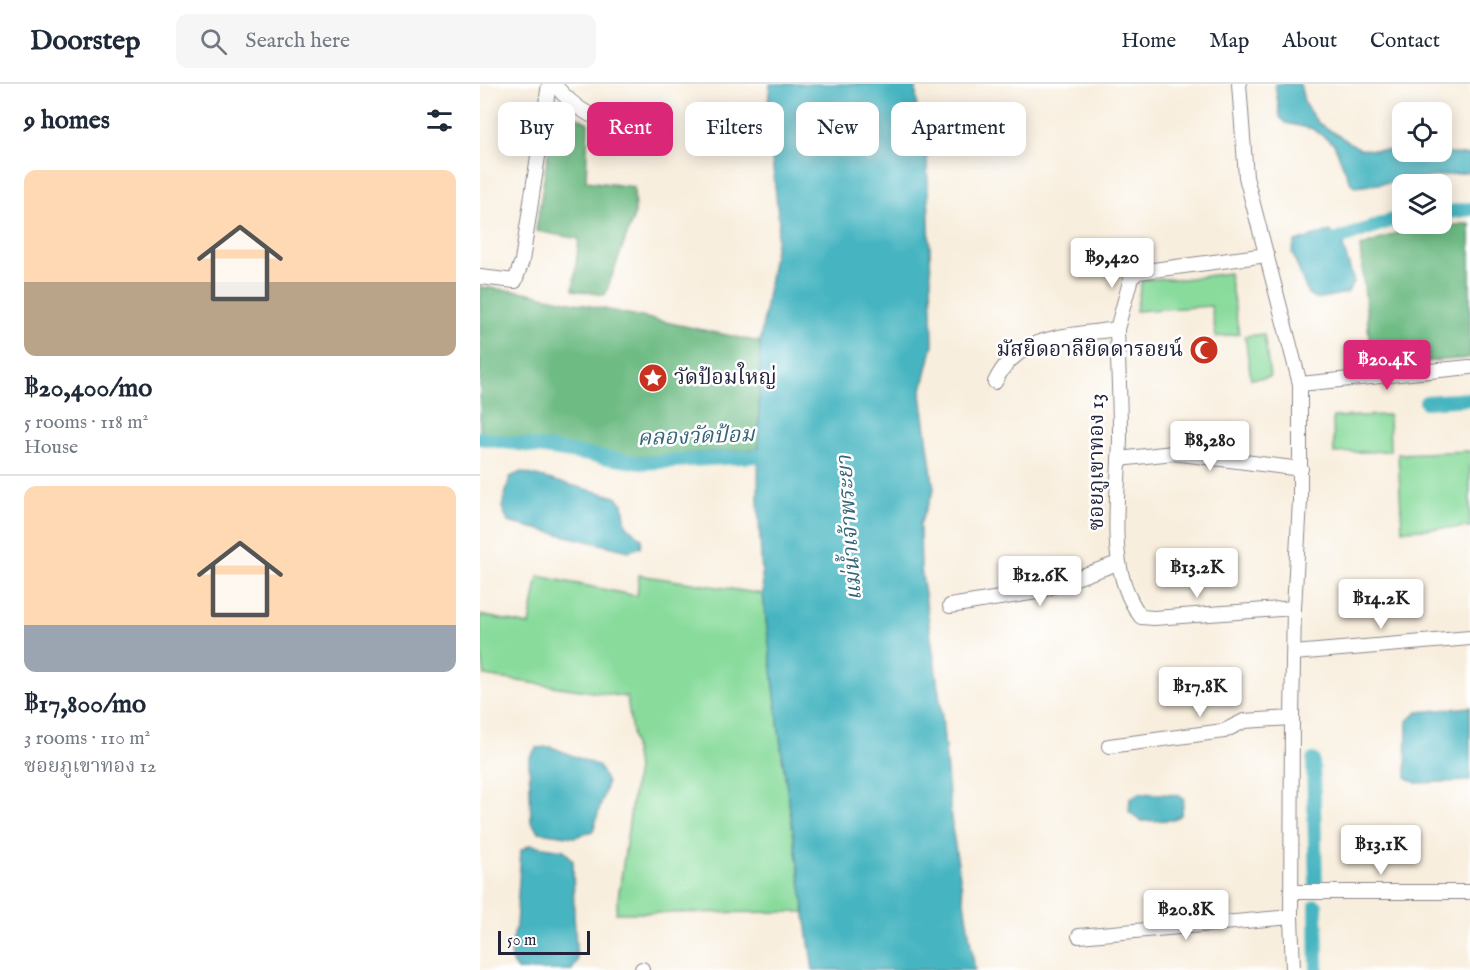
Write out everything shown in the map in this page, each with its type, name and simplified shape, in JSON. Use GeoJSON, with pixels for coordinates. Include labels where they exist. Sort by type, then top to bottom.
{"type":"FeatureCollection","features":[{"type":"Feature","properties":{"kind":"street"},"geometry":{"type":"LineString","coordinates":[[480,277],[515,280],[522,261],[549,84]]}},
{"type":"Feature","properties":{"kind":"street"},"geometry":{"type":"LineString","coordinates":[[554,84],[566,99],[587,114]]}},
{"type":"Feature","properties":{"kind":"street"},"geometry":{"type":"LineString","coordinates":[[1239,84],[1246,177],[1300,384],[1301,469],[1294,608],[1292,718],[1293,970]]}},
{"type":"Feature","properties":{"kind":"street","name":"ซอยภูเขาทอง 13"},"geometry":{"type":"LineString","coordinates":[[1267,255],[1138,272],[1131,278],[1117,329],[1118,563],[1133,608],[1141,617],[1294,608]]}},
{"type":"Feature","properties":{"kind":"street"},"geometry":{"type":"LineString","coordinates":[[995,382],[1002,367],[1028,346],[1042,340],[1117,329]]}},
{"type":"Feature","properties":{"kind":"street"},"geometry":{"type":"LineString","coordinates":[[1300,384],[1470,367]]}},
{"type":"Feature","properties":{"kind":"street"},"geometry":{"type":"LineString","coordinates":[[1119,459],[1173,453],[1301,469]]}},
{"type":"Feature","properties":{"kind":"street"},"geometry":{"type":"LineString","coordinates":[[950,606],[1037,592],[1118,563]]}},
{"type":"Feature","properties":{"kind":"street"},"geometry":{"type":"LineString","coordinates":[[1294,653],[1470,638]]}},
{"type":"Feature","properties":{"kind":"street"},"geometry":{"type":"LineString","coordinates":[[1109,746],[1224,730],[1244,721],[1292,718]]}},
{"type":"Feature","properties":{"kind":"street"},"geometry":{"type":"LineString","coordinates":[[1292,892],[1470,892]]}},
{"type":"Feature","properties":{"kind":"street"},"geometry":{"type":"LineString","coordinates":[[1079,936],[1291,917]]}},
{"type":"Feature","properties":{"kind":"green space"},"geometry":{"type":"Polygon","coordinates":[[[575,116],[587,122],[586,181],[634,187],[635,213],[605,295],[573,290],[579,239],[536,231],[548,156],[575,156],[575,116]]]}},
{"type":"Feature","properties":{"kind":"green space"},"geometry":{"type":"Polygon","coordinates":[[[1470,223],[1470,358],[1372,366],[1360,247],[1394,234],[1452,234],[1452,225],[1470,223]]]}},
{"type":"Feature","properties":{"kind":"green space"},"geometry":{"type":"Polygon","coordinates":[[[1229,273],[1239,334],[1216,337],[1211,306],[1136,311],[1142,279],[1183,279],[1229,273]]]}},
{"type":"Feature","properties":{"kind":"green space"},"geometry":{"type":"Polygon","coordinates":[[[480,287],[524,292],[760,342],[759,449],[642,457],[480,433],[480,287]]]}},
{"type":"Feature","properties":{"kind":"green space"},"geometry":{"type":"Polygon","coordinates":[[[1264,334],[1270,377],[1251,379],[1245,336],[1264,334]]]}},
{"type":"Feature","properties":{"kind":"green space"},"geometry":{"type":"Polygon","coordinates":[[[1389,415],[1390,451],[1334,453],[1333,417],[1389,415]]]}},
{"type":"Feature","properties":{"kind":"green space"},"geometry":{"type":"Polygon","coordinates":[[[1470,451],[1470,527],[1402,530],[1398,454],[1470,451]]]}},
{"type":"Feature","properties":{"kind":"green space"},"geometry":{"type":"Polygon","coordinates":[[[639,575],[763,594],[782,755],[805,912],[616,913],[637,768],[627,697],[485,676],[480,649],[480,615],[529,625],[538,576],[637,596],[639,575]]]}},
{"type":"Feature","properties":{"kind":"water","name":"แม่น้ำเจ้าพระยา"},"geometry":{"type":"Polygon","coordinates":[[[770,84],[916,84],[916,102],[891,102],[891,156],[927,156],[933,344],[921,394],[934,490],[920,524],[921,568],[941,707],[952,827],[975,970],[813,970],[782,755],[763,594],[758,500],[760,342],[779,223],[772,156],[784,156],[784,102],[768,102],[770,84]]]}},
{"type":"Feature","properties":{"kind":"water"},"geometry":{"type":"Polygon","coordinates":[[[1275,84],[1300,84],[1305,105],[1318,123],[1360,149],[1392,151],[1392,162],[1452,162],[1452,154],[1470,155],[1470,172],[1452,174],[1392,174],[1392,182],[1355,187],[1350,182],[1334,144],[1313,129],[1286,123],[1280,117],[1275,84]]]}},
{"type":"Feature","properties":{"kind":"water"},"geometry":{"type":"Polygon","coordinates":[[[1330,231],[1342,243],[1354,282],[1347,293],[1316,299],[1308,294],[1292,252],[1295,242],[1330,231]]]}},
{"type":"Feature","properties":{"kind":"water"},"geometry":{"type":"Polygon","coordinates":[[[521,472],[616,497],[623,504],[626,525],[642,539],[641,547],[629,551],[508,522],[502,507],[510,477],[521,472]]]}},
{"type":"Feature","properties":{"kind":"water"},"geometry":{"type":"Polygon","coordinates":[[[1470,707],[1470,781],[1416,783],[1406,777],[1407,721],[1418,712],[1470,707]]]}},
{"type":"Feature","properties":{"kind":"water"},"geometry":{"type":"Polygon","coordinates":[[[551,747],[599,766],[607,783],[593,831],[575,837],[539,832],[531,822],[529,759],[536,748],[551,747]]]}},
{"type":"Feature","properties":{"kind":"water"},"geometry":{"type":"Polygon","coordinates":[[[1140,793],[1179,795],[1184,800],[1181,815],[1173,820],[1142,821],[1129,812],[1130,798],[1140,793]]]}},
{"type":"Feature","properties":{"kind":"water"},"geometry":{"type":"Polygon","coordinates":[[[530,845],[564,850],[573,861],[577,961],[572,970],[517,970],[512,963],[511,948],[516,926],[521,850],[530,845]]]}},
{"type":"Feature","properties":{"kind":"waterway"},"geometry":{"type":"LineString","coordinates":[[1452,212],[1470,209]]}},
{"type":"Feature","properties":{"kind":"waterway"},"geometry":{"type":"LineString","coordinates":[[1323,245],[1392,221]]}},
{"type":"Feature","properties":{"kind":"waterway"},"geometry":{"type":"LineString","coordinates":[[1426,402],[1470,399]]}},
{"type":"Feature","properties":{"kind":"waterway","name":"คลองวัดป้อม"},"geometry":{"type":"LineString","coordinates":[[480,438],[641,463],[776,455]]}},
{"type":"Feature","properties":{"kind":"waterway"},"geometry":{"type":"LineString","coordinates":[[1313,760],[1316,889]]}},
{"type":"Feature","properties":{"kind":"waterway"},"geometry":{"type":"LineString","coordinates":[[1316,906],[1317,970]]}},
{"type":"Feature","properties":{"kind":"place","name":"มัสยิดอาลียิดดารอยน์"},"geometry":{"type":"Point","coordinates":[1204,350]}},
{"type":"Feature","properties":{"kind":"place","name":"วัดป้อมใหญ่"},"geometry":{"type":"Point","coordinates":[653,378]}}]}
